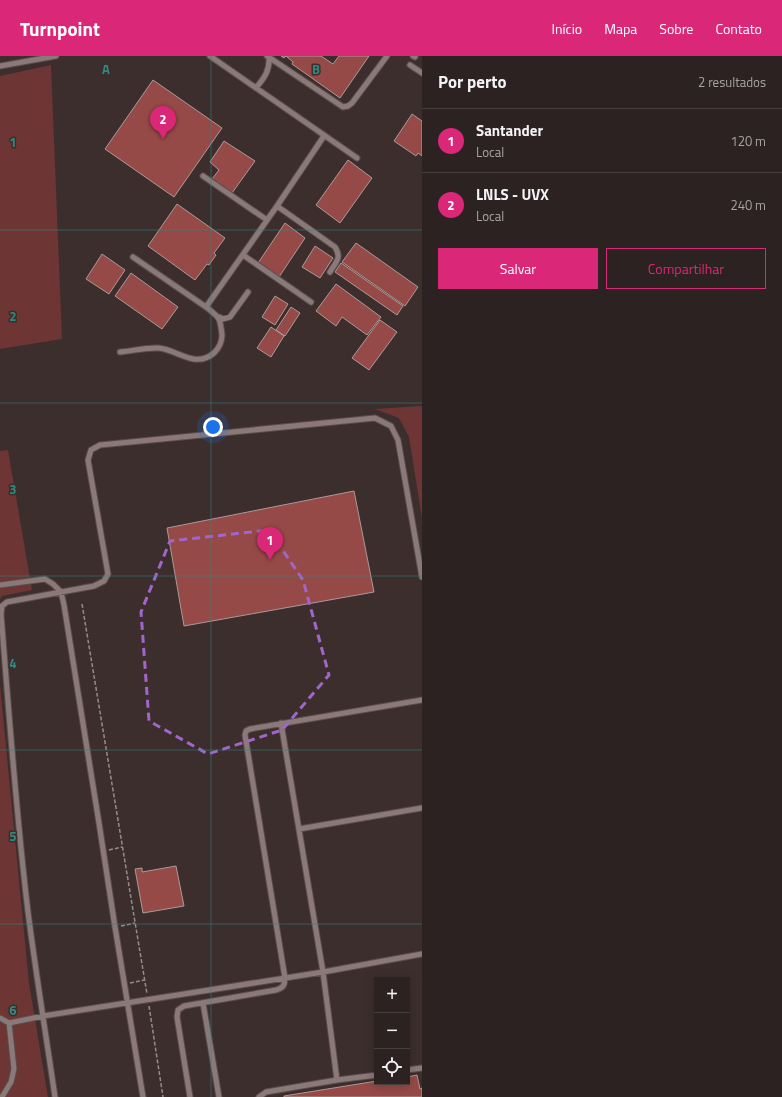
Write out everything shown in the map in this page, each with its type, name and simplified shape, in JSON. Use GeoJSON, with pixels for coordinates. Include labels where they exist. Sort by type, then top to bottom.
{"type":"FeatureCollection","features":[{"type":"Feature","properties":{"kind":"lane"},"geometry":{"type":"LineString","coordinates":[[0,66],[56,56]]}},
{"type":"Feature","properties":{"kind":"lane"},"geometry":{"type":"LineString","coordinates":[[210,56],[357,158]]}},
{"type":"Feature","properties":{"kind":"lane"},"geometry":{"type":"LineString","coordinates":[[268,57],[343,107],[352,103],[387,56]]}},
{"type":"Feature","properties":{"kind":"lane"},"geometry":{"type":"LineString","coordinates":[[256,88],[270,66],[268,57]]}},
{"type":"Feature","properties":{"kind":"lane"},"geometry":{"type":"LineString","coordinates":[[410,65],[422,73]]}},
{"type":"Feature","properties":{"kind":"lane"},"geometry":{"type":"LineString","coordinates":[[206,307],[324,136]]}},
{"type":"Feature","properties":{"kind":"lane"},"geometry":{"type":"LineString","coordinates":[[204,176],[267,220]]}},
{"type":"Feature","properties":{"kind":"lane"},"geometry":{"type":"LineString","coordinates":[[277,206],[335,247],[339,258],[330,272]]}},
{"type":"Feature","properties":{"kind":"lane"},"geometry":{"type":"LineString","coordinates":[[243,254],[312,302]]}},
{"type":"Feature","properties":{"kind":"lane"},"geometry":{"type":"LineString","coordinates":[[133,257],[223,319],[230,317],[248,292]]}},
{"type":"Feature","properties":{"kind":"lane"},"geometry":{"type":"LineString","coordinates":[[120,352],[164,348],[185,357],[198,360],[210,356],[218,349],[222,339],[219,317]]}},
{"type":"Feature","properties":{"kind":"lane"},"geometry":{"type":"LineString","coordinates":[[55,1097],[28,912],[1,614],[2,606],[7,602],[94,586],[104,581],[108,574],[88,460],[91,450],[100,445],[375,418],[391,426],[398,440],[422,576]]}},
{"type":"Feature","properties":{"kind":"lane"},"geometry":{"type":"LineString","coordinates":[[0,585],[45,579],[61,592],[143,1097]]}},
{"type":"Feature","properties":{"kind":"lane"},"geometry":{"type":"LineString","coordinates":[[190,1097],[177,1017],[178,1010],[184,1006],[276,990],[282,988],[285,984],[245,735],[246,731],[281,723],[422,700]]}},
{"type":"Feature","properties":{"kind":"lane"},"geometry":{"type":"LineString","coordinates":[[281,723],[323,972],[337,1080]]}},
{"type":"Feature","properties":{"kind":"lane"},"geometry":{"type":"LineString","coordinates":[[299,829],[422,808]]}},
{"type":"Feature","properties":{"kind":"lane"},"geometry":{"type":"LineString","coordinates":[[0,1018],[9,1023],[42,1016],[323,972],[422,954]]}},
{"type":"Feature","properties":{"kind":"lane"},"geometry":{"type":"LineString","coordinates":[[203,1003],[219,1097]]}},
{"type":"Feature","properties":{"kind":"lane"},"geometry":{"type":"LineString","coordinates":[[2,1097],[11,1082],[14,1069],[9,1023]]}},
{"type":"Feature","properties":{"kind":"lane"},"geometry":{"type":"LineString","coordinates":[[410,1070],[422,1068]]}},
{"type":"Feature","properties":{"kind":"lane"},"geometry":{"type":"LineString","coordinates":[[259,1097],[266,1092],[374,1075]]}},
{"type":"Feature","properties":{"kind":"path"},"geometry":{"type":"LineString","coordinates":[[82,604],[163,1097]]}},
{"type":"Feature","properties":{"kind":"path"},"geometry":{"type":"LineString","coordinates":[[104,851],[122,847]]}},
{"type":"Feature","properties":{"kind":"path"},"geometry":{"type":"LineString","coordinates":[[115,927],[135,923]]}},
{"type":"Feature","properties":{"kind":"path"},"geometry":{"type":"LineString","coordinates":[[124,984],[144,980]]}},
{"type":"Feature","properties":{"kind":"highlighted area"},"geometry":{"type":"Polygon","coordinates":[[[269,530],[303,580],[329,675],[282,730],[208,754],[149,721],[141,612],[170,541],[269,530]]]}},
{"type":"Feature","properties":{"kind":"shaded area"},"geometry":{"type":"Polygon","coordinates":[[[51,65],[62,339],[0,349],[0,76],[51,65]]]}},
{"type":"Feature","properties":{"kind":"shaded area"},"geometry":{"type":"Polygon","coordinates":[[[422,406],[422,518],[409,437],[399,418],[375,409],[422,406]]]}},
{"type":"Feature","properties":{"kind":"shaded area"},"geometry":{"type":"Polygon","coordinates":[[[8,450],[32,590],[2,596],[0,599],[0,451],[8,450]]]}},
{"type":"Feature","properties":{"kind":"shaded area"},"geometry":{"type":"Polygon","coordinates":[[[0,685],[29,983],[48,1097],[0,1097],[0,685]]]}},
{"type":"Feature","properties":{"kind":"building"},"geometry":{"type":"Polygon","coordinates":[[[286,56],[321,56],[333,64],[339,56],[369,56],[340,98],[292,64],[293,62],[286,56]]]}},
{"type":"Feature","properties":{"kind":"building"},"geometry":{"type":"Polygon","coordinates":[[[153,80],[222,128],[174,197],[105,149],[153,80]]]}},
{"type":"Feature","properties":{"kind":"building"},"geometry":{"type":"Polygon","coordinates":[[[412,114],[422,121],[422,156],[418,153],[416,156],[394,141],[412,114]]]}},
{"type":"Feature","properties":{"kind":"building"},"geometry":{"type":"Polygon","coordinates":[[[224,141],[255,161],[232,193],[212,179],[219,170],[210,162],[224,141]]]}},
{"type":"Feature","properties":{"kind":"building"},"geometry":{"type":"Polygon","coordinates":[[[348,160],[372,178],[340,223],[316,205],[348,160]]]}},
{"type":"Feature","properties":{"kind":"building"},"geometry":{"type":"Polygon","coordinates":[[[177,204],[225,238],[214,253],[216,255],[209,265],[207,264],[195,280],[148,246],[177,204]]]}},
{"type":"Feature","properties":{"kind":"building"},"geometry":{"type":"Polygon","coordinates":[[[285,223],[305,238],[279,277],[258,263],[285,223]]]}},
{"type":"Feature","properties":{"kind":"building"},"geometry":{"type":"Polygon","coordinates":[[[356,243],[418,287],[405,306],[342,262],[356,243]]]}},
{"type":"Feature","properties":{"kind":"building"},"geometry":{"type":"Polygon","coordinates":[[[315,246],[333,258],[320,278],[302,267],[315,246]]]}},
{"type":"Feature","properties":{"kind":"building"},"geometry":{"type":"Polygon","coordinates":[[[102,254],[125,270],[109,294],[86,279],[102,254]]]}},
{"type":"Feature","properties":{"kind":"building"},"geometry":{"type":"Polygon","coordinates":[[[341,263],[403,306],[397,315],[335,272],[341,263]]]}},
{"type":"Feature","properties":{"kind":"building"},"geometry":{"type":"Polygon","coordinates":[[[131,273],[178,307],[162,329],[115,296],[131,273]]]}},
{"type":"Feature","properties":{"kind":"building"},"geometry":{"type":"Polygon","coordinates":[[[336,284],[381,317],[367,335],[342,317],[336,326],[316,311],[336,284]]]}},
{"type":"Feature","properties":{"kind":"building"},"geometry":{"type":"Polygon","coordinates":[[[275,296],[288,304],[275,325],[262,317],[275,296]]]}},
{"type":"Feature","properties":{"kind":"building"},"geometry":{"type":"Polygon","coordinates":[[[291,307],[300,313],[285,336],[276,330],[291,307]]]}},
{"type":"Feature","properties":{"kind":"building"},"geometry":{"type":"Polygon","coordinates":[[[380,320],[397,332],[369,370],[352,358],[380,320]]]}},
{"type":"Feature","properties":{"kind":"building"},"geometry":{"type":"Polygon","coordinates":[[[271,327],[284,336],[271,357],[257,348],[271,327]]]}},
{"type":"Feature","properties":{"kind":"building"},"geometry":{"type":"Polygon","coordinates":[[[354,491],[374,592],[184,626],[167,528],[354,491]]]}},
{"type":"Feature","properties":{"kind":"building"},"geometry":{"type":"Polygon","coordinates":[[[176,866],[184,906],[143,913],[135,869],[142,868],[142,872],[176,866]]]}},
{"type":"Feature","properties":{"kind":"building"},"geometry":{"type":"Polygon","coordinates":[[[417,1075],[420,1089],[422,1088],[422,1097],[284,1097],[374,1081],[374,1085],[410,1085],[410,1076],[417,1075]]]}},
{"type":"Feature","properties":{"kind":"place","name":"LNLS - UVX"},"geometry":{"type":"Point","coordinates":[163,139]}},
{"type":"Feature","properties":{"kind":"place","name":"Santander"},"geometry":{"type":"Point","coordinates":[270,560]}}]}
